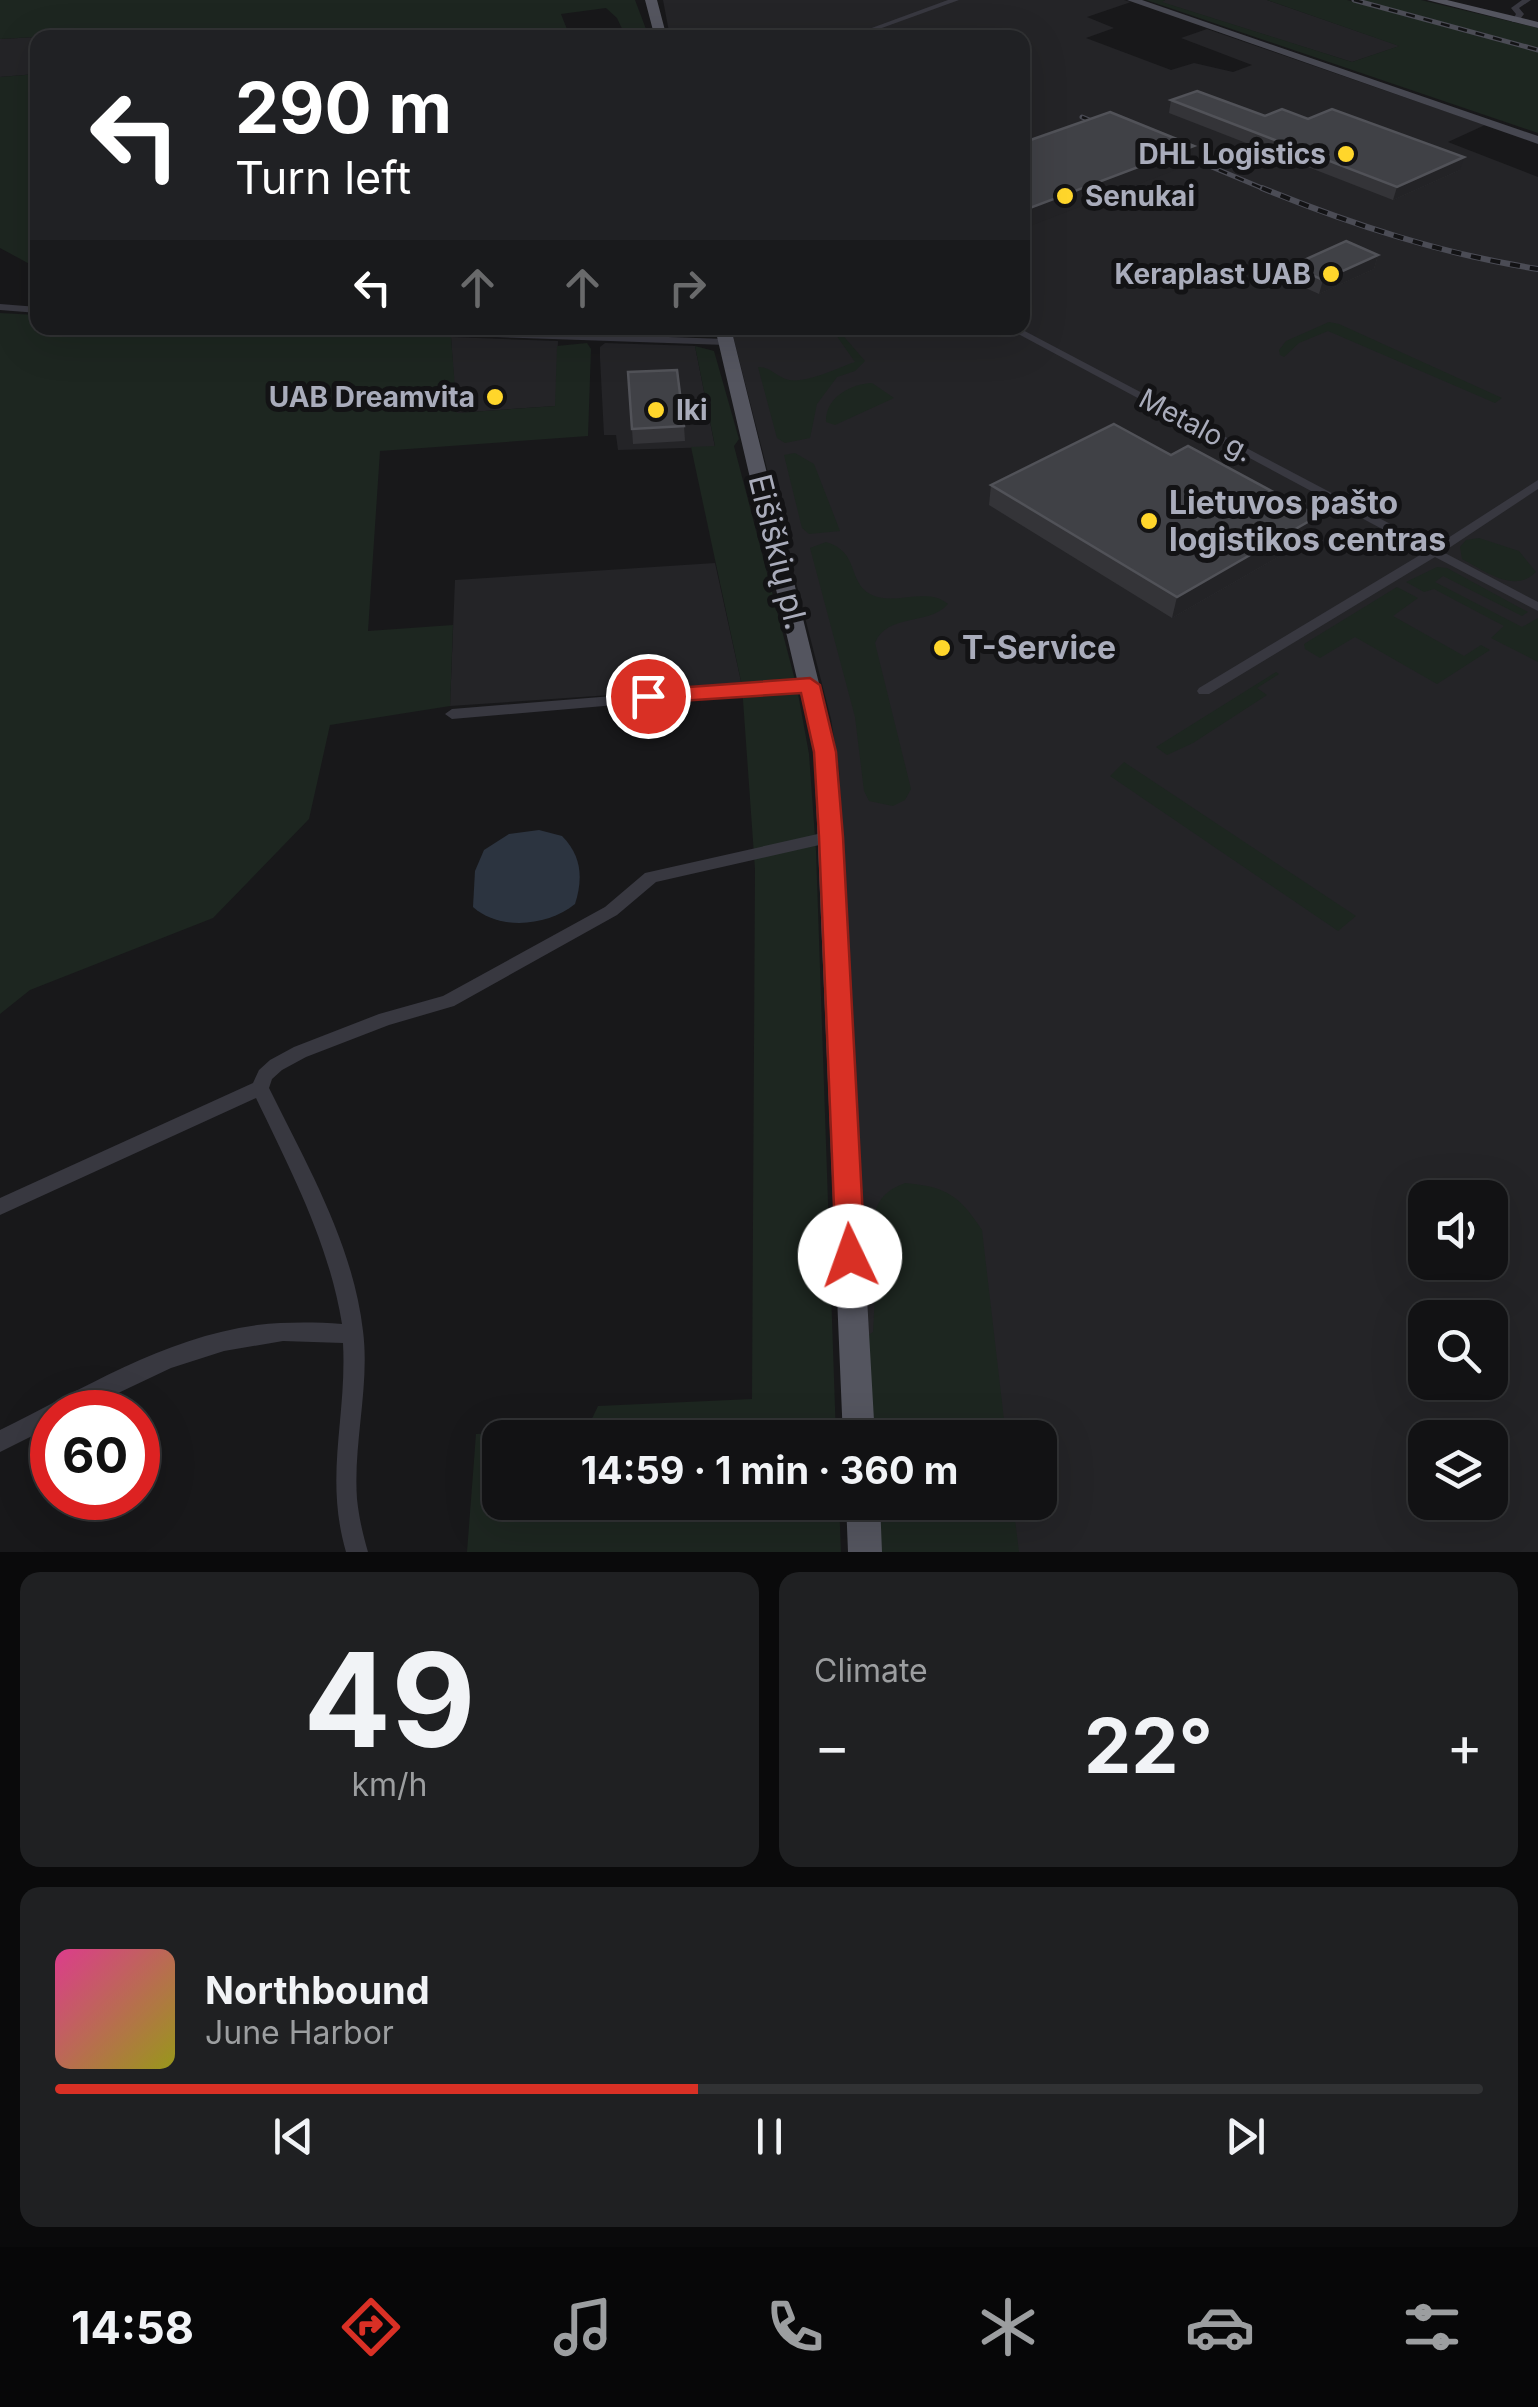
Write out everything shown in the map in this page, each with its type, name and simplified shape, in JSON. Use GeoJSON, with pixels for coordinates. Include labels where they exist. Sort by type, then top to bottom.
{"type":"FeatureCollection","features":[{"type":"Feature","properties":{"kind":"main road"},"geometry":{"type":"LineString","coordinates":[[651,0],[658,30]]}},
{"type":"Feature","properties":{"kind":"main road"},"geometry":{"type":"LineString","coordinates":[[1132,0],[1538,140]]}},
{"type":"Feature","properties":{"kind":"main road"},"geometry":{"type":"LineString","coordinates":[[1433,0],[1538,25]]}},
{"type":"Feature","properties":{"kind":"main road","name":"Eišiškių pl."},"geometry":{"type":"LineString","coordinates":[[724,335],[825,752],[859,1420]]}},
{"type":"Feature","properties":{"kind":"main road"},"geometry":{"type":"LineString","coordinates":[[864,1520],[865,1552]]}},
{"type":"Feature","properties":{"kind":"street"},"geometry":{"type":"LineString","coordinates":[[871,30],[956,0]]}},
{"type":"Feature","properties":{"kind":"street"},"geometry":{"type":"LineString","coordinates":[[1515,20],[1520,14],[1515,8],[1527,0]]}},
{"type":"Feature","properties":{"kind":"street"},"geometry":{"type":"LineString","coordinates":[[0,307],[30,309]]}},
{"type":"Feature","properties":{"kind":"street","name":"Metalo g."},"geometry":{"type":"LineString","coordinates":[[1025,335],[1538,607]]}},
{"type":"Feature","properties":{"kind":"street"},"geometry":{"type":"LineString","coordinates":[[1204,691],[1538,484]]}},
{"type":"Feature","properties":{"kind":"street"},"geometry":{"type":"LineString","coordinates":[[452,714],[810,685]]}},
{"type":"Feature","properties":{"kind":"street"},"geometry":{"type":"LineString","coordinates":[[0,1207],[260,1088],[265,1075],[300,1052],[385,1018],[448,1001],[612,910],[651,876],[831,837]]}},
{"type":"Feature","properties":{"kind":"street"},"geometry":{"type":"LineString","coordinates":[[260,1088],[334,1249],[354,1334],[347,1505],[357,1552]]}},
{"type":"Feature","properties":{"kind":"street"},"geometry":{"type":"LineString","coordinates":[[101,1390],[140,1370],[218,1344],[282,1332],[354,1334]]}},
{"type":"Feature","properties":{"kind":"street"},"geometry":{"type":"LineString","coordinates":[[0,1441],[30,1426]]}},
{"type":"Feature","properties":{"kind":"shaded area"},"geometry":{"type":"Polygon","coordinates":[[[0,0],[635,0],[646,30],[623,30],[606,8],[561,14],[567,30],[30,30],[30,37],[0,39],[0,0]]]}},
{"type":"Feature","properties":{"kind":"shaded area"},"geometry":{"type":"Polygon","coordinates":[[[663,0],[1124,0],[1131,2],[1087,17],[1114,28],[1086,38],[1171,70],[1194,63],[1233,72],[1252,65],[1181,38],[1207,29],[1485,125],[1448,142],[1538,177],[1538,1552],[881,1552],[879,1520],[1057,1520],[1057,1420],[873,1420],[839,770],[831,719],[733,335],[1030,335],[1030,30],[669,30],[663,0]]]}},
{"type":"Feature","properties":{"kind":"shaded area"},"geometry":{"type":"Polygon","coordinates":[[[1146,0],[1165,0],[1162,2],[1352,62],[1399,46],[1267,0],[1347,0],[1538,52],[1538,133],[1146,0]]]}},
{"type":"Feature","properties":{"kind":"shaded area"},"geometry":{"type":"Polygon","coordinates":[[[1267,0],[1400,46],[1352,62],[1160,2],[1267,0]]]}},
{"type":"Feature","properties":{"kind":"shaded area"},"geometry":{"type":"Polygon","coordinates":[[[1361,0],[1421,0],[1538,28],[1538,48],[1361,0]]]}},
{"type":"Feature","properties":{"kind":"shaded area"},"geometry":{"type":"Polygon","coordinates":[[[30,37],[30,75],[0,77],[0,39],[30,37]]]}},
{"type":"Feature","properties":{"kind":"shaded area"},"geometry":{"type":"Polygon","coordinates":[[[30,75],[30,264],[0,248],[0,77],[30,75]]]}},
{"type":"Feature","properties":{"kind":"shaded area"},"geometry":{"type":"Polygon","coordinates":[[[0,313],[30,315],[30,335],[451,337],[457,413],[555,406],[557,346],[587,343],[591,349],[588,436],[380,451],[368,631],[453,625],[450,706],[330,725],[309,819],[213,918],[30,990],[0,1014],[0,313]]]}},
{"type":"Feature","properties":{"kind":"shaded area"},"geometry":{"type":"Polygon","coordinates":[[[1329,322],[1502,398],[1495,403],[1328,331],[1299,343],[1284,357],[1280,355],[1286,341],[1329,322]]]}},
{"type":"Feature","properties":{"kind":"shaded area"},"geometry":{"type":"Polygon","coordinates":[[[836,335],[843,335],[865,361],[855,371],[837,377],[817,404],[810,438],[785,443],[777,438],[758,367],[784,379],[797,380],[855,362],[836,335]]]}},
{"type":"Feature","properties":{"kind":"shaded area"},"geometry":{"type":"Polygon","coordinates":[[[451,337],[558,341],[556,406],[456,413],[451,337]]]}},
{"type":"Feature","properties":{"kind":"shaded area"},"geometry":{"type":"Polygon","coordinates":[[[605,343],[695,346],[715,447],[618,450],[616,435],[604,435],[600,347],[605,343]]]}},
{"type":"Feature","properties":{"kind":"shaded area"},"geometry":{"type":"Polygon","coordinates":[[[695,346],[714,351],[739,439],[734,446],[797,688],[809,754],[816,851],[835,1420],[591,1420],[598,1406],[752,1399],[755,869],[742,686],[691,447],[715,446],[695,346]]]}},
{"type":"Feature","properties":{"kind":"shaded area"},"geometry":{"type":"Polygon","coordinates":[[[872,383],[894,398],[835,425],[826,422],[834,399],[855,386],[872,383]]]}},
{"type":"Feature","properties":{"kind":"shaded area"},"geometry":{"type":"Polygon","coordinates":[[[795,453],[814,464],[840,531],[809,534],[802,528],[784,455],[795,453]]]}},
{"type":"Feature","properties":{"kind":"shaded area"},"geometry":{"type":"Polygon","coordinates":[[[1479,538],[1519,551],[1536,572],[1509,581],[1462,559],[1460,547],[1466,540],[1479,538]]]}},
{"type":"Feature","properties":{"kind":"shaded area"},"geometry":{"type":"Polygon","coordinates":[[[826,542],[844,553],[858,582],[870,594],[889,599],[930,597],[948,604],[930,615],[889,627],[875,643],[911,789],[905,800],[893,806],[869,801],[864,791],[855,717],[810,548],[826,542]]]}},
{"type":"Feature","properties":{"kind":"shaded area"},"geometry":{"type":"Polygon","coordinates":[[[715,563],[742,686],[450,706],[455,580],[715,563]]]}},
{"type":"Feature","properties":{"kind":"shaded area"},"geometry":{"type":"Polygon","coordinates":[[[1437,567],[1447,568],[1528,612],[1522,616],[1443,576],[1435,582],[1522,627],[1538,618],[1538,662],[1491,638],[1504,626],[1434,589],[1424,592],[1406,582],[1437,567]]]}},
{"type":"Feature","properties":{"kind":"shaded area"},"geometry":{"type":"Polygon","coordinates":[[[1397,587],[1418,598],[1393,616],[1464,656],[1481,645],[1490,650],[1437,684],[1355,637],[1320,658],[1305,649],[1304,644],[1397,587]]]}},
{"type":"Feature","properties":{"kind":"shaded area"},"geometry":{"type":"Polygon","coordinates":[[[1276,672],[1279,674],[1257,688],[1267,695],[1193,743],[1167,755],[1156,747],[1276,672]]]}},
{"type":"Feature","properties":{"kind":"shaded area"},"geometry":{"type":"Polygon","coordinates":[[[1124,762],[1356,916],[1338,931],[1110,776],[1124,762]]]}},
{"type":"Feature","properties":{"kind":"shaded area"},"geometry":{"type":"Polygon","coordinates":[[[905,1183],[942,1190],[966,1208],[982,1230],[1004,1420],[873,1420],[867,1336],[873,1332],[876,1276],[882,1276],[873,1227],[876,1208],[894,1188],[905,1183]]]}},
{"type":"Feature","properties":{"kind":"shaded area"},"geometry":{"type":"Polygon","coordinates":[[[476,1434],[482,1434],[482,1520],[840,1520],[841,1552],[467,1552],[476,1434]]]}},
{"type":"Feature","properties":{"kind":"shaded area"},"geometry":{"type":"Polygon","coordinates":[[[879,1520],[1015,1520],[1019,1552],[881,1552],[879,1520]]]}},
{"type":"Feature","properties":{"kind":"water"},"geometry":{"type":"Polygon","coordinates":[[[539,830],[562,836],[574,852],[580,877],[575,904],[551,917],[524,923],[497,920],[473,907],[475,871],[484,850],[509,834],[539,830]]]}},
{"type":"Feature","properties":{"kind":"building"},"geometry":{"type":"Polygon","coordinates":[[[1197,91],[1265,116],[1282,109],[1308,119],[1332,109],[1464,157],[1397,187],[1171,100],[1197,91]]]}},
{"type":"Feature","properties":{"kind":"building","name":"Senukai"},"geometry":{"type":"Polygon","coordinates":[[[1110,112],[1194,146],[1030,208],[1030,140],[1110,112]]]}},
{"type":"Feature","properties":{"kind":"building"},"geometry":{"type":"Polygon","coordinates":[[[1346,241],[1378,255],[1323,280],[1291,266],[1346,241]]]}},
{"type":"Feature","properties":{"kind":"building","name":"Iki"},"geometry":{"type":"Polygon","coordinates":[[[677,370],[684,426],[632,429],[628,372],[677,370]]]}},
{"type":"Feature","properties":{"kind":"building","name":"Lietuvos pašto logistikos centras"},"geometry":{"type":"Polygon","coordinates":[[[1114,424],[1171,455],[1188,446],[1318,516],[1177,597],[991,485],[1114,424]]]}},
{"type":"Feature","properties":{"kind":"railway"},"geometry":{"type":"LineString","coordinates":[[1354,0],[1538,50]]}},
{"type":"Feature","properties":{"kind":"railway"},"geometry":{"type":"LineString","coordinates":[[1082,117],[1116,131]]}},
{"type":"Feature","properties":{"kind":"railway"},"geometry":{"type":"LineString","coordinates":[[1169,149],[1269,191]]}},
{"type":"Feature","properties":{"kind":"railway"},"geometry":{"type":"LineString","coordinates":[[1262,188],[1398,237],[1538,269]]}},
{"type":"Feature","properties":{"kind":"place","name":"DHL Logistics"},"geometry":{"type":"Point","coordinates":[1346,154]}},
{"type":"Feature","properties":{"kind":"place","name":"Senukai"},"geometry":{"type":"Point","coordinates":[1065,196]}},
{"type":"Feature","properties":{"kind":"place","name":"Keraplast UAB"},"geometry":{"type":"Point","coordinates":[1331,274]}},
{"type":"Feature","properties":{"kind":"place","name":"UAB Dreamvita"},"geometry":{"type":"Point","coordinates":[495,397]}},
{"type":"Feature","properties":{"kind":"place","name":"Iki"},"geometry":{"type":"Point","coordinates":[656,410]}},
{"type":"Feature","properties":{"kind":"place","name":"Lietuvos pašto logistikos centras"},"geometry":{"type":"Point","coordinates":[1149,521]}},
{"type":"Feature","properties":{"kind":"place","name":"T-Service"},"geometry":{"type":"Point","coordinates":[942,648]}},
{"type":"Feature","properties":{"kind":"route"},"geometry":{"type":"LineString","coordinates":[[648,696],[810,685],[825,752],[831,837],[850,1256]]}}]}
